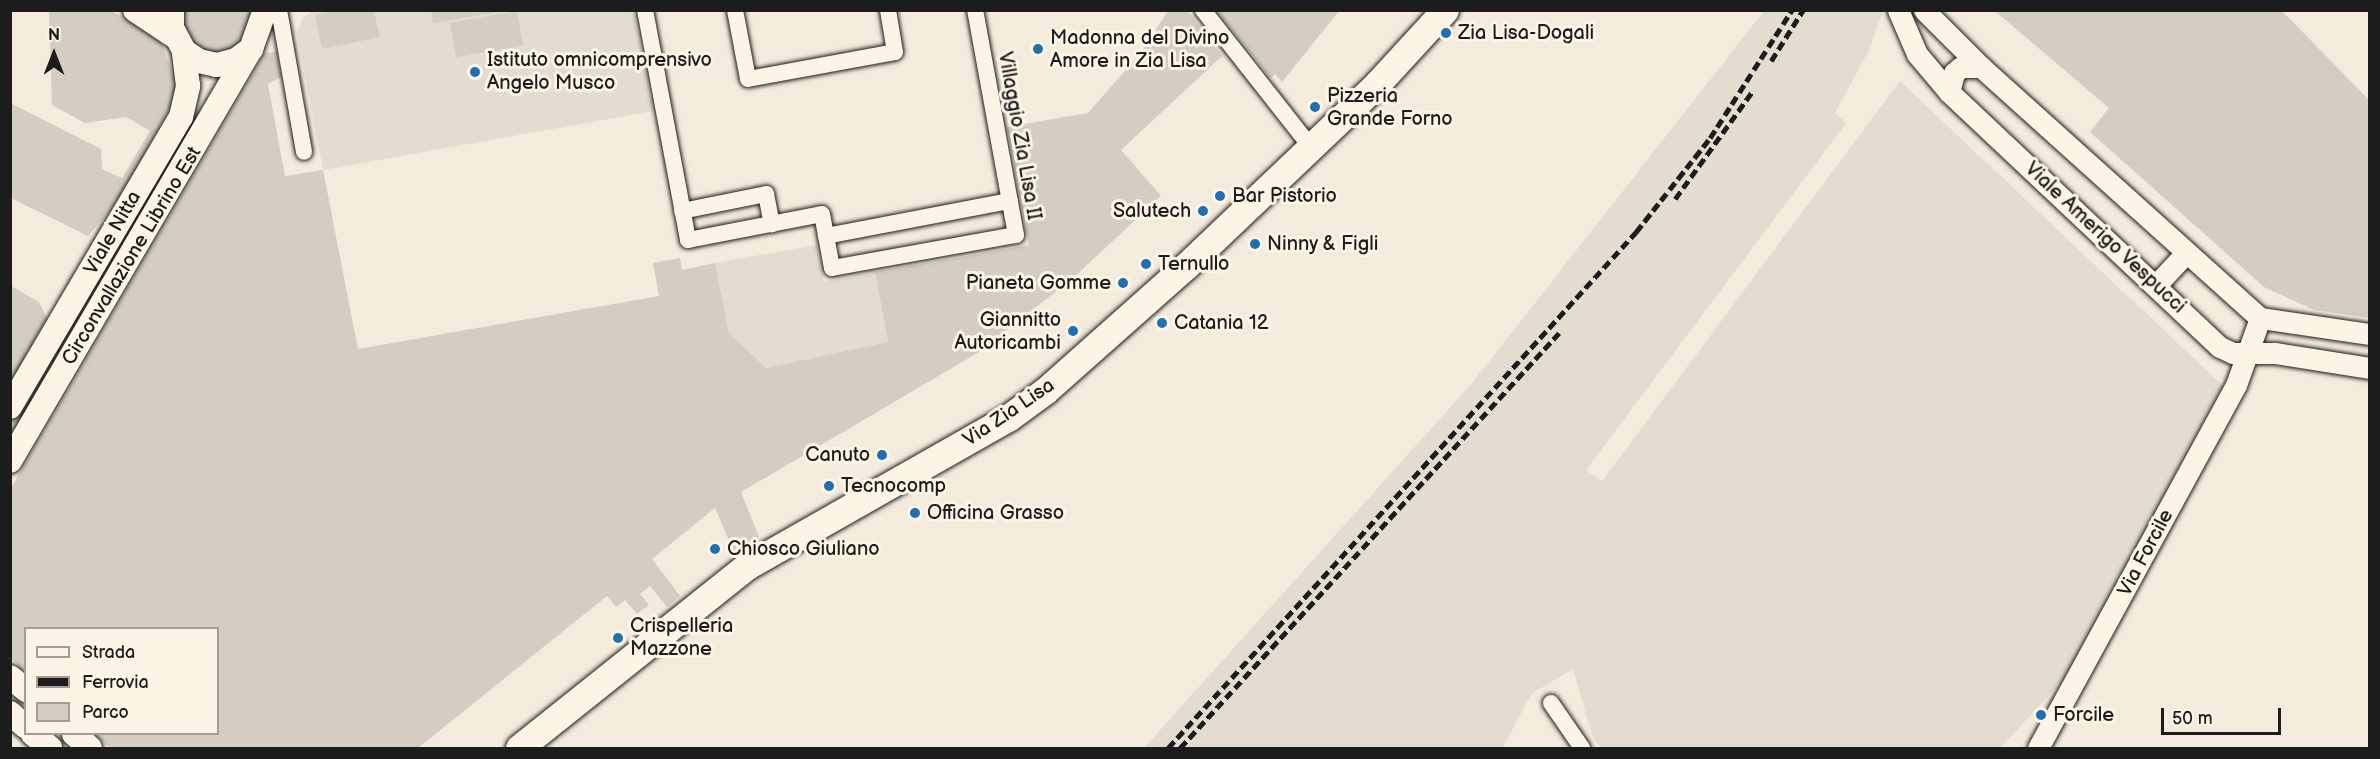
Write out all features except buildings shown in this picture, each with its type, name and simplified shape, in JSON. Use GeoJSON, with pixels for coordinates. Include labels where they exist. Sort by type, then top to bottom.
{"type":"FeatureCollection","features":[{"type":"Feature","properties":{"kind":"main road"},"geometry":{"type":"LineString","coordinates":[[135,10],[199,61],[218,65],[236,60],[262,24]]}},
{"type":"Feature","properties":{"kind":"main road","name":"Viale Nitta"},"geometry":{"type":"LineString","coordinates":[[10,407],[181,117],[188,86],[172,10]]}},
{"type":"Feature","properties":{"kind":"main road","name":"Via Zia Lisa"},"geometry":{"type":"LineString","coordinates":[[519,748],[747,566],[1008,418],[1045,391],[1186,266],[1311,147],[1445,10]]}},
{"type":"Feature","properties":{"kind":"main road","name":"Circonvallazione Librino Est"},"geometry":{"type":"LineString","coordinates":[[10,461],[262,24]]}},
{"type":"Feature","properties":{"kind":"main road"},"geometry":{"type":"LineString","coordinates":[[10,677],[24,688]]}},
{"type":"Feature","properties":{"kind":"main road"},"geometry":{"type":"LineString","coordinates":[[10,713],[24,725]]}},
{"type":"Feature","properties":{"kind":"main road"},"geometry":{"type":"LineString","coordinates":[[34,735],[50,748]]}},
{"type":"Feature","properties":{"kind":"main road"},"geometry":{"type":"LineString","coordinates":[[75,735],[90,748]]}},
{"type":"Feature","properties":{"kind":"street","name":"Villaggio Zia Lisa II"},"geometry":{"type":"LineString","coordinates":[[645,10],[688,240],[822,214],[832,268],[1016,235],[975,10]]}},
{"type":"Feature","properties":{"kind":"street"},"geometry":{"type":"LineString","coordinates":[[735,10],[748,79],[895,52],[888,10]]}},
{"type":"Feature","properties":{"kind":"street"},"geometry":{"type":"LineString","coordinates":[[1203,10],[1311,147]]}},
{"type":"Feature","properties":{"kind":"street","name":"Viale Amerigo Vespucci"},"geometry":{"type":"LineString","coordinates":[[1898,10],[1917,54],[1949,92],[2220,347],[2246,354],[2275,353],[2370,368]]}},
{"type":"Feature","properties":{"kind":"street"},"geometry":{"type":"LineString","coordinates":[[1924,10],[1981,67],[2185,254],[2260,318],[2370,334]]}},
{"type":"Feature","properties":{"kind":"street"},"geometry":{"type":"LineString","coordinates":[[262,24],[284,34]]}},
{"type":"Feature","properties":{"kind":"street"},"geometry":{"type":"LineString","coordinates":[[262,24],[284,34]]}},
{"type":"Feature","properties":{"kind":"street"},"geometry":{"type":"LineString","coordinates":[[284,34],[304,152]]}},
{"type":"Feature","properties":{"kind":"street"},"geometry":{"type":"LineString","coordinates":[[1949,92],[1954,73],[1961,67],[1981,67]]}},
{"type":"Feature","properties":{"kind":"street"},"geometry":{"type":"LineString","coordinates":[[682,211],[766,195],[772,224]]}},
{"type":"Feature","properties":{"kind":"street"},"geometry":{"type":"LineString","coordinates":[[826,236],[1010,201]]}},
{"type":"Feature","properties":{"kind":"street"},"geometry":{"type":"LineString","coordinates":[[2156,285],[2185,254]]}},
{"type":"Feature","properties":{"kind":"street","name":"Via Forcile"},"geometry":{"type":"LineString","coordinates":[[2038,748],[2236,385],[2260,318]]}},
{"type":"Feature","properties":{"kind":"street"},"geometry":{"type":"LineString","coordinates":[[1551,703],[1582,748]]}},
{"type":"Feature","properties":{"kind":"shaded area","name":"Istituto omnicomprensivo Angelo Musco"},"geometry":{"type":"Polygon","coordinates":[[[313,11],[634,11],[653,111],[323,170],[297,34],[303,17],[313,11]]]}},
{"type":"Feature","properties":{"kind":"shaded area"},"geometry":{"type":"Polygon","coordinates":[[[1764,11],[1883,11],[1869,50],[1835,113],[1846,123],[1586,470],[1602,481],[1900,81],[2223,386],[2066,677],[2000,748],[1600,748],[1592,735],[1573,669],[1531,694],[1503,748],[1144,748],[1473,382],[1764,11]]]}},
{"type":"Feature","properties":{"kind":"shaded area"},"geometry":{"type":"Polygon","coordinates":[[[817,245],[824,282],[875,272],[888,342],[766,368],[729,333],[715,263],[817,245]]]}},
{"type":"Feature","properties":{"kind":"green space"},"geometry":{"type":"Polygon","coordinates":[[[252,10],[242,47],[216,56],[190,44],[181,18],[182,11],[252,10]]]}},
{"type":"Feature","properties":{"kind":"green space"},"geometry":{"type":"Polygon","coordinates":[[[431,10],[504,10],[504,11],[433,23],[431,10]]]}},
{"type":"Feature","properties":{"kind":"green space"},"geometry":{"type":"Polygon","coordinates":[[[49,11],[111,11],[144,28],[162,44],[175,79],[175,97],[169,110],[116,204],[88,236],[11,198],[10,103],[101,149],[102,169],[122,178],[150,131],[126,117],[85,123],[52,105],[49,11]]]}},
{"type":"Feature","properties":{"kind":"green space"},"geometry":{"type":"Polygon","coordinates":[[[336,11],[374,11],[380,37],[322,49],[315,15],[336,11]]]}},
{"type":"Feature","properties":{"kind":"green space"},"geometry":{"type":"Polygon","coordinates":[[[517,11],[523,45],[456,57],[450,23],[517,11]]]}},
{"type":"Feature","properties":{"kind":"green space"},"geometry":{"type":"Polygon","coordinates":[[[1168,11],[1188,11],[1222,56],[1121,150],[1161,196],[1073,278],[979,352],[741,492],[759,537],[734,552],[715,508],[652,559],[680,596],[667,607],[650,586],[640,594],[649,605],[637,614],[625,600],[616,607],[607,596],[418,748],[110,748],[95,735],[219,735],[219,627],[24,627],[24,671],[11,658],[11,488],[265,53],[277,52],[281,77],[268,84],[285,176],[323,170],[358,349],[659,296],[653,263],[680,258],[682,270],[715,263],[729,333],[766,368],[888,342],[875,272],[1029,245],[1007,127],[1088,113],[1139,55],[1168,11]]]}},
{"type":"Feature","properties":{"kind":"green space"},"geometry":{"type":"Polygon","coordinates":[[[1217,11],[1339,11],[1282,82],[1275,74],[1271,78],[1217,11]]]}},
{"type":"Feature","properties":{"kind":"green space"},"geometry":{"type":"Polygon","coordinates":[[[1995,11],[2282,11],[2369,100],[2369,318],[2314,310],[2264,287],[2090,132],[2109,108],[1995,11]]]}},
{"type":"Feature","properties":{"kind":"green space"},"geometry":{"type":"Polygon","coordinates":[[[196,112],[200,112],[11,445],[11,424],[196,112]]]}},
{"type":"Feature","properties":{"kind":"green space"},"geometry":{"type":"Polygon","coordinates":[[[11,286],[39,302],[48,321],[11,383],[11,286]]]}},
{"type":"Feature","properties":{"kind":"railway"},"geometry":{"type":"LineString","coordinates":[[1168,748],[1636,232],[1710,138],[1792,10]]}},
{"type":"Feature","properties":{"kind":"railway"},"geometry":{"type":"LineString","coordinates":[[1771,61],[1803,10]]}},
{"type":"Feature","properties":{"kind":"railway"},"geometry":{"type":"LineString","coordinates":[[1675,199],[1752,92]]}},
{"type":"Feature","properties":{"kind":"railway"},"geometry":{"type":"LineString","coordinates":[[1180,748],[1559,333]]}},
{"type":"Feature","properties":{"kind":"place","name":"Zia Lisa-Dogali"},"geometry":{"type":"Point","coordinates":[1446,33]}},
{"type":"Feature","properties":{"kind":"place","name":"Madonna del Divino Amore in Zia Lisa"},"geometry":{"type":"Point","coordinates":[1038,49]}},
{"type":"Feature","properties":{"kind":"place","name":"Istituto omnicomprensivo Angelo Musco"},"geometry":{"type":"Point","coordinates":[475,72]}},
{"type":"Feature","properties":{"kind":"place","name":"Pizzeria Grande Forno"},"geometry":{"type":"Point","coordinates":[1315,107]}},
{"type":"Feature","properties":{"kind":"place","name":"Bar Pistorio"},"geometry":{"type":"Point","coordinates":[1220,196]}},
{"type":"Feature","properties":{"kind":"place","name":"Salutech"},"geometry":{"type":"Point","coordinates":[1203,211]}},
{"type":"Feature","properties":{"kind":"place","name":"Ninny & Figli"},"geometry":{"type":"Point","coordinates":[1255,244]}},
{"type":"Feature","properties":{"kind":"place","name":"Ternullo"},"geometry":{"type":"Point","coordinates":[1146,264]}},
{"type":"Feature","properties":{"kind":"place","name":"Pianeta Gomme"},"geometry":{"type":"Point","coordinates":[1123,283]}},
{"type":"Feature","properties":{"kind":"place","name":"Catania 12"},"geometry":{"type":"Point","coordinates":[1162,323]}},
{"type":"Feature","properties":{"kind":"place","name":"Giannitto Autoricambi"},"geometry":{"type":"Point","coordinates":[1073,331]}},
{"type":"Feature","properties":{"kind":"place","name":"Canuto"},"geometry":{"type":"Point","coordinates":[882,455]}},
{"type":"Feature","properties":{"kind":"place","name":"Tecnocomp"},"geometry":{"type":"Point","coordinates":[829,486]}},
{"type":"Feature","properties":{"kind":"place","name":"Officina Grasso"},"geometry":{"type":"Point","coordinates":[915,513]}},
{"type":"Feature","properties":{"kind":"place","name":"Chiosco Giuliano"},"geometry":{"type":"Point","coordinates":[715,549]}},
{"type":"Feature","properties":{"kind":"place","name":"Crispelleria Mazzone"},"geometry":{"type":"Point","coordinates":[618,638]}},
{"type":"Feature","properties":{"kind":"place","name":"Forcile"},"geometry":{"type":"Point","coordinates":[2041,715]}}]}
